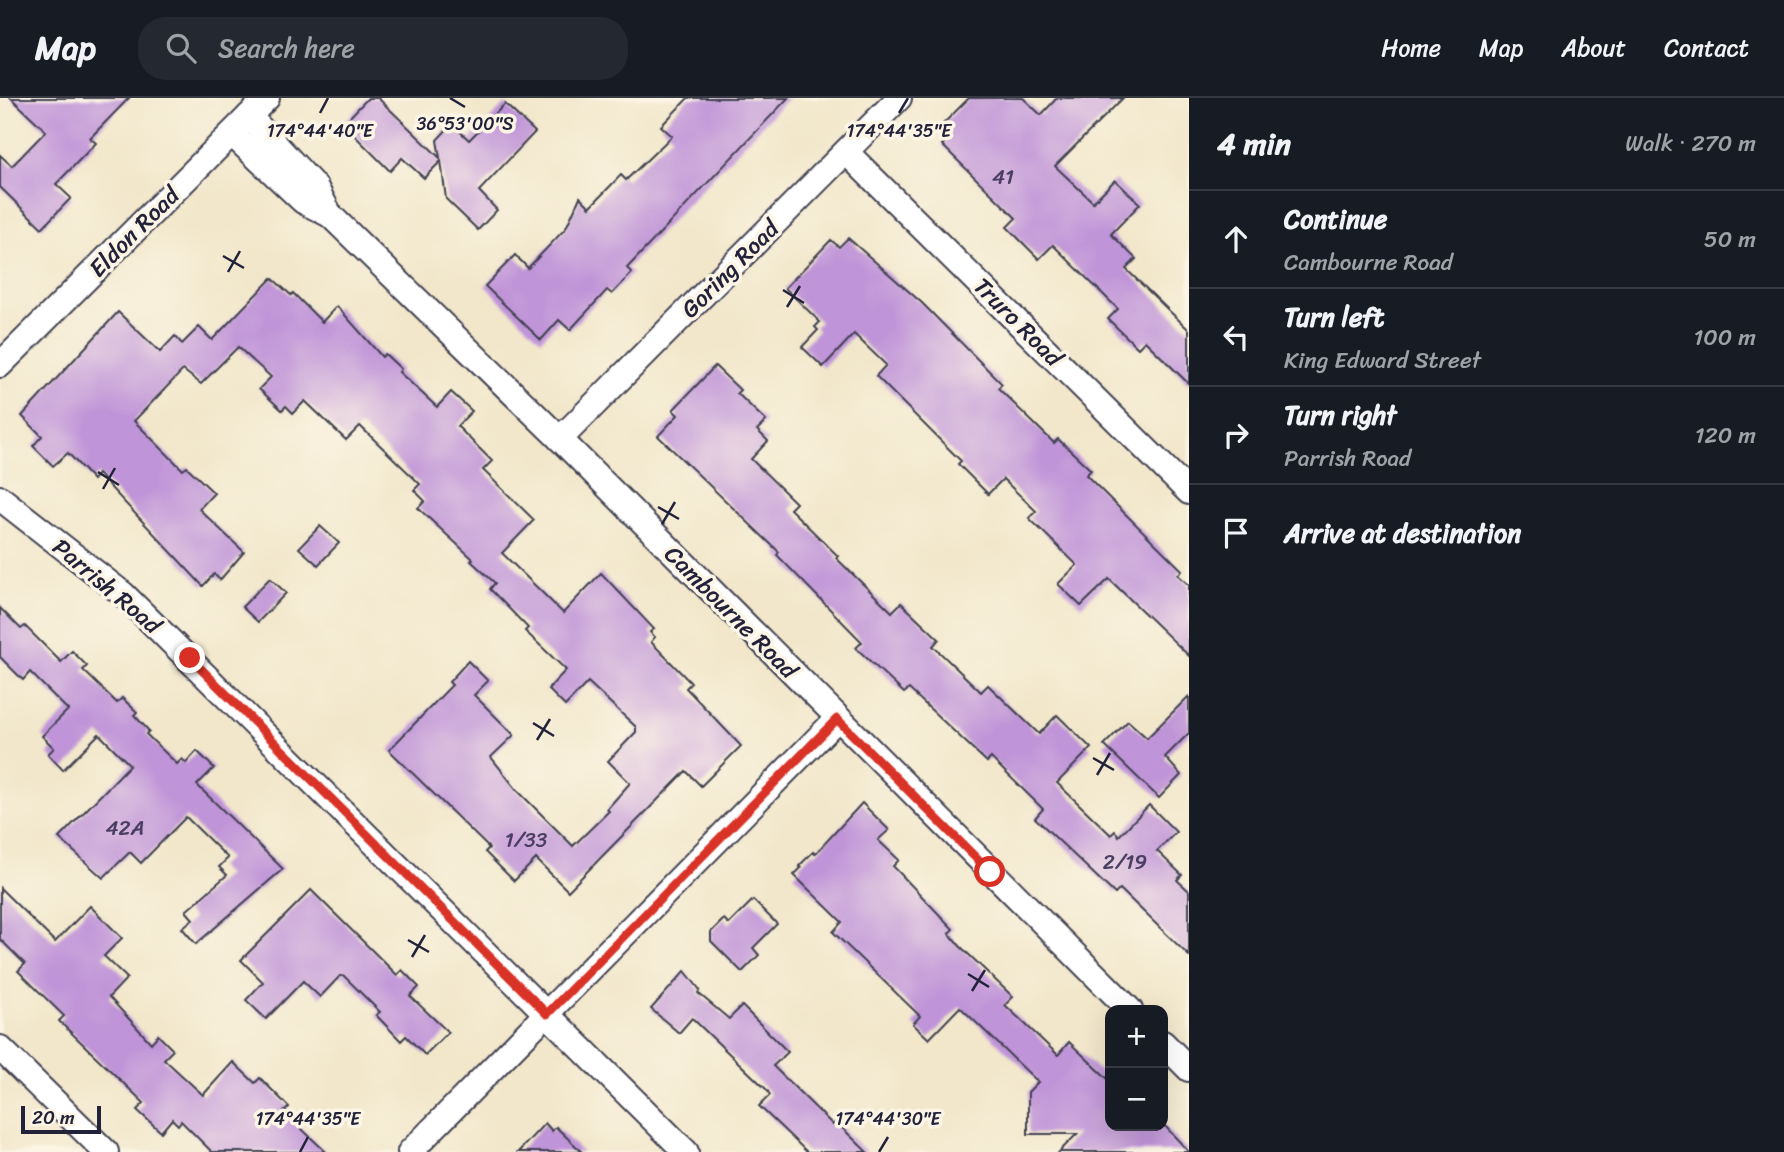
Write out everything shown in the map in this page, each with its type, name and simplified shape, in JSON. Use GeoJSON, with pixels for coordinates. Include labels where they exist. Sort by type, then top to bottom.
{"type":"FeatureCollection","features":[{"type":"Feature","properties":{"kind":"street","name":"Eldon Road"},"geometry":{"type":"LineString","coordinates":[[0,365],[267,98]]}},
{"type":"Feature","properties":{"kind":"street","name":"Goring Road"},"geometry":{"type":"LineString","coordinates":[[560,439],[900,98]]}},
{"type":"Feature","properties":{"kind":"street","name":"Cambourne Road"},"geometry":{"type":"LineString","coordinates":[[249,116],[316,188],[330,215]]}},
{"type":"Feature","properties":{"kind":"street","name":"Cambourne Road"},"geometry":{"type":"LineString","coordinates":[[232,134],[303,201],[330,215],[560,439],[1125,1005]]}},
{"type":"Feature","properties":{"kind":"street","name":"Truro Road"},"geometry":{"type":"LineString","coordinates":[[846,152],[1189,492]]}},
{"type":"Feature","properties":{"kind":"street","name":"Parrish Road"},"geometry":{"type":"LineString","coordinates":[[0,498],[123,594],[686,1152]]}},
{"type":"Feature","properties":{"kind":"street"},"geometry":{"type":"LineString","coordinates":[[410,1152],[837,719]]}},
{"type":"Feature","properties":{"kind":"street"},"geometry":{"type":"LineString","coordinates":[[0,1048],[106,1152]]}},
{"type":"Feature","properties":{"kind":"street"},"geometry":{"type":"LineString","coordinates":[[1168,1048],[1189,1069]]}},
{"type":"Feature","properties":{"kind":"building"},"geometry":{"type":"Polygon","coordinates":[[[11,98],[129,98],[90,138],[96,143],[56,184],[71,198],[42,228],[0,187],[0,155],[12,166],[46,131],[11,98]]]}},
{"type":"Feature","properties":{"kind":"building"},"geometry":{"type":"Polygon","coordinates":[[[368,98],[378,98],[440,158],[437,140],[452,124],[469,140],[505,104],[535,132],[479,191],[497,210],[478,230],[446,199],[441,161],[424,178],[402,158],[390,171],[343,124],[368,98]]]}},
{"type":"Feature","properties":{"kind":"building"},"geometry":{"type":"Polygon","coordinates":[[[688,98],[788,98],[627,268],[632,273],[612,294],[607,290],[570,330],[559,320],[541,340],[485,286],[515,255],[528,268],[566,228],[580,197],[590,207],[621,175],[626,180],[672,136],[661,126],[688,98]]]}},
{"type":"Feature","properties":{"kind":"building"},"geometry":{"type":"Polygon","coordinates":[[[969,98],[1023,98],[1041,115],[1057,98],[1123,98],[1055,166],[1093,202],[1115,180],[1140,204],[1111,234],[1136,259],[1126,269],[1189,330],[1189,384],[1145,341],[1138,348],[1108,319],[1118,309],[1053,245],[1039,259],[1007,227],[1016,218],[942,145],[949,137],[939,128],[969,98]]]}},
{"type":"Feature","properties":{"kind":"building"},"geometry":{"type":"Polygon","coordinates":[[[848,238],[922,303],[1002,384],[998,388],[1054,443],[1058,439],[1091,470],[1086,475],[1182,570],[1178,575],[1189,585],[1189,656],[1109,579],[1081,606],[1058,584],[1077,565],[1029,518],[1036,511],[1003,479],[988,494],[958,464],[961,461],[876,376],[886,365],[854,334],[823,367],[802,347],[818,330],[815,327],[820,322],[785,288],[831,240],[839,247],[848,238]]]}},
{"type":"Feature","properties":{"kind":"building"},"geometry":{"type":"Polygon","coordinates":[[[272,278],[291,295],[293,293],[322,322],[337,306],[382,357],[385,354],[401,369],[399,372],[437,407],[451,392],[472,411],[457,426],[492,461],[483,470],[534,520],[502,553],[563,613],[601,573],[654,629],[650,632],[655,637],[651,642],[691,683],[686,688],[741,746],[701,786],[686,771],[568,891],[536,859],[514,881],[485,852],[489,848],[389,750],[452,685],[449,682],[468,661],[488,681],[474,695],[514,735],[491,757],[517,790],[573,846],[609,811],[607,809],[630,783],[608,761],[636,732],[636,727],[588,682],[565,706],[548,689],[566,670],[525,631],[528,628],[490,589],[495,583],[418,508],[425,501],[414,490],[420,484],[360,426],[346,440],[305,401],[293,413],[286,406],[282,410],[259,389],[271,377],[238,347],[201,384],[183,370],[134,421],[183,470],[187,467],[214,493],[199,509],[244,552],[220,580],[214,574],[203,586],[98,474],[93,480],[68,453],[53,466],[33,446],[42,436],[22,416],[118,312],[160,352],[175,336],[182,344],[199,327],[212,340],[272,278]]]}},
{"type":"Feature","properties":{"kind":"building"},"geometry":{"type":"Polygon","coordinates":[[[715,366],[740,390],[737,393],[766,421],[757,430],[768,441],[751,459],[796,503],[790,509],[838,556],[836,558],[892,612],[901,603],[939,639],[933,646],[981,692],[988,685],[1039,734],[1057,715],[1091,748],[1057,783],[1111,835],[1115,831],[1119,836],[1149,805],[1176,832],[1157,851],[1182,875],[1177,880],[1189,891],[1189,956],[1120,889],[1115,894],[1035,818],[1043,809],[991,758],[987,762],[909,689],[904,693],[856,648],[862,642],[777,555],[779,552],[658,436],[678,415],[673,410],[715,366]]]}},
{"type":"Feature","properties":{"kind":"building"},"geometry":{"type":"Polygon","coordinates":[[[320,526],[339,543],[318,565],[299,548],[320,526]]]}},
{"type":"Feature","properties":{"kind":"building"},"geometry":{"type":"Polygon","coordinates":[[[270,578],[286,593],[258,622],[242,607],[270,578]]]}},
{"type":"Feature","properties":{"kind":"building"},"geometry":{"type":"Polygon","coordinates":[[[0,608],[21,629],[25,626],[61,662],[72,651],[87,666],[83,670],[117,703],[122,698],[137,712],[134,715],[149,731],[146,734],[177,764],[182,759],[186,763],[197,751],[214,768],[197,785],[283,869],[196,944],[182,928],[193,919],[186,911],[227,875],[219,867],[228,858],[186,817],[141,863],[130,852],[103,878],[59,838],[130,765],[99,734],[63,770],[48,754],[54,748],[42,736],[68,710],[30,672],[23,680],[0,657],[0,608]]]}},
{"type":"Feature","properties":{"kind":"building"},"geometry":{"type":"Polygon","coordinates":[[[1189,696],[1189,733],[1165,757],[1181,775],[1159,798],[1104,745],[1128,721],[1147,738],[1189,696]]]}},
{"type":"Feature","properties":{"kind":"building"},"geometry":{"type":"Polygon","coordinates":[[[862,803],[889,830],[878,840],[899,860],[893,866],[953,929],[949,933],[960,946],[1013,997],[1005,1005],[1058,1055],[1069,1042],[1105,1076],[1105,1131],[1168,1129],[1189,1152],[1059,1152],[1077,1134],[1028,1134],[1028,1092],[1038,1082],[960,1007],[929,1039],[913,1024],[920,1016],[833,932],[842,922],[794,875],[813,852],[815,854],[862,803]]]}},
{"type":"Feature","properties":{"kind":"building"},"geometry":{"type":"Polygon","coordinates":[[[0,888],[55,942],[90,906],[122,938],[104,956],[127,978],[109,997],[151,1043],[158,1035],[173,1050],[164,1059],[203,1095],[233,1062],[255,1083],[260,1078],[289,1107],[284,1112],[326,1152],[212,1152],[181,1121],[178,1125],[172,1119],[161,1132],[137,1110],[144,1103],[59,1021],[64,1016],[18,971],[25,964],[0,939],[0,888]]]}},
{"type":"Feature","properties":{"kind":"building"},"geometry":{"type":"Polygon","coordinates":[[[311,890],[397,975],[402,970],[419,987],[410,996],[448,1032],[425,1055],[406,1036],[401,1041],[376,1015],[380,1012],[344,976],[340,976],[320,997],[303,981],[266,1019],[246,1000],[263,982],[241,960],[311,890]]]}},
{"type":"Feature","properties":{"kind":"building"},"geometry":{"type":"Polygon","coordinates":[[[753,900],[777,924],[753,948],[759,955],[742,972],[711,941],[711,932],[724,919],[729,924],[753,900]]]}},
{"type":"Feature","properties":{"kind":"building"},"geometry":{"type":"Polygon","coordinates":[[[685,971],[700,990],[698,993],[729,1019],[742,1006],[788,1052],[773,1066],[833,1125],[836,1122],[867,1152],[807,1152],[759,1106],[770,1095],[767,1090],[692,1018],[679,1033],[651,1009],[685,971]]]}},
{"type":"Feature","properties":{"kind":"building"},"geometry":{"type":"Polygon","coordinates":[[[545,1123],[552,1131],[556,1127],[582,1152],[518,1152],[545,1123]]]}},
{"type":"Feature","properties":{"kind":"route"},"geometry":{"type":"LineString","coordinates":[[190,658],[547,1014],[837,719],[990,872]]}}]}
